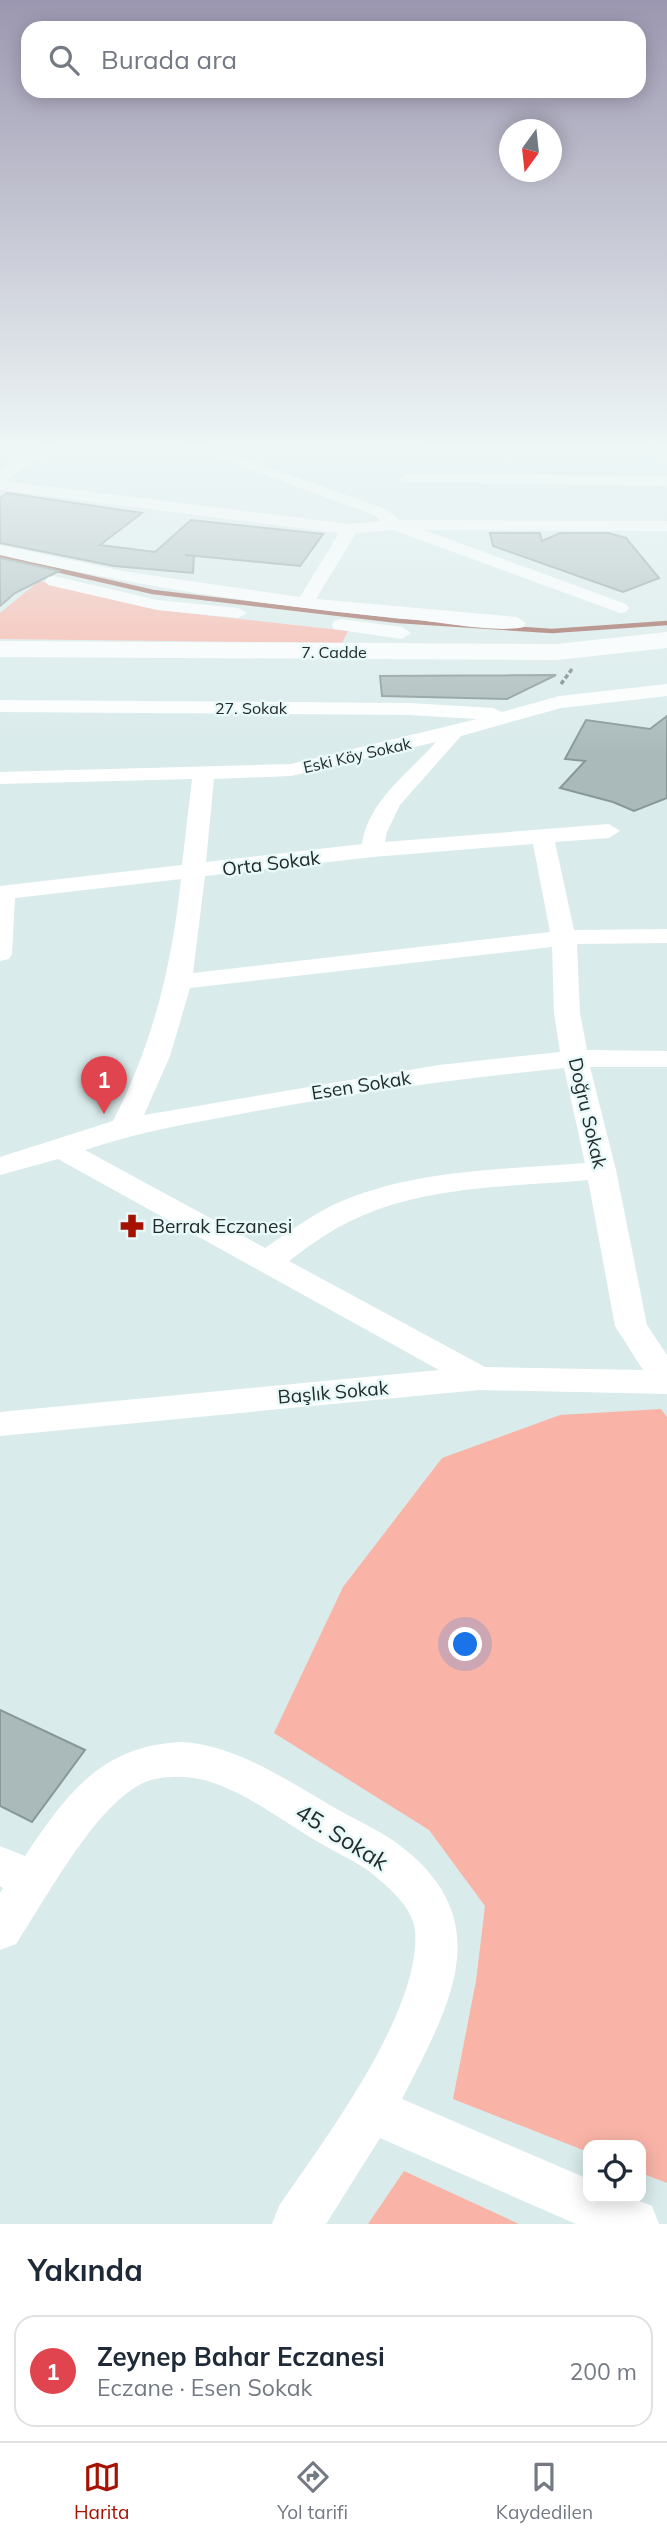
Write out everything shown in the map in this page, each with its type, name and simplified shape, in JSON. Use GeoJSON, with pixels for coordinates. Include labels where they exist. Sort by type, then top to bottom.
{"type":"FeatureCollection","features":[{"type":"Feature","properties":{"kind":"main road","name":"7. Cadde"},"geometry":{"type":"LineString","coordinates":[[0,649],[557,652],[667,640]]}},
{"type":"Feature","properties":{"kind":"main road","name":"7. Cadde"},"geometry":{"type":"LineString","coordinates":[[0,659],[583,659],[667,652]]}},
{"type":"Feature","properties":{"kind":"street"},"geometry":{"type":"LineString","coordinates":[[305,603],[339,547]]}},
{"type":"Feature","properties":{"kind":"street"},"geometry":{"type":"LineString","coordinates":[[467,547],[620,608]]}},
{"type":"Feature","properties":{"kind":"street"},"geometry":{"type":"LineString","coordinates":[[0,550],[159,584],[305,603],[517,623]]}},
{"type":"Feature","properties":{"kind":"street"},"geometry":{"type":"LineString","coordinates":[[0,569],[157,605],[402,633]]}},
{"type":"Feature","properties":{"kind":"street","name":"Eski Köy Sokak"},"geometry":{"type":"LineString","coordinates":[[0,778],[303,768],[454,732],[502,716],[559,702],[667,691]]}},
{"type":"Feature","properties":{"kind":"street","name":"27. Sokak"},"geometry":{"type":"LineString","coordinates":[[0,706],[410,709],[502,716]]}},
{"type":"Feature","properties":{"kind":"street"},"geometry":{"type":"LineString","coordinates":[[373,850],[376,824],[446,746],[454,732]]}},
{"type":"Feature","properties":{"kind":"street"},"geometry":{"type":"LineString","coordinates":[[124,1127],[145,1086],[179,982],[204,772]]}},
{"type":"Feature","properties":{"kind":"street","name":"Orta Sokak"},"geometry":{"type":"LineString","coordinates":[[1,893],[194,873],[373,850],[609,831]]}},
{"type":"Feature","properties":{"kind":"street","name":"Doğru Sokak"},"geometry":{"type":"LineString","coordinates":[[542,835],[564,940],[567,1013],[575,1059],[601,1170],[620,1280],[631,1326],[667,1382]]}},
{"type":"Feature","properties":{"kind":"street"},"geometry":{"type":"LineString","coordinates":[[0,954],[1,893]]}},
{"type":"Feature","properties":{"kind":"street"},"geometry":{"type":"LineString","coordinates":[[179,982],[593,935],[667,936]]}},
{"type":"Feature","properties":{"kind":"street","name":"Esen Sokak"},"geometry":{"type":"LineString","coordinates":[[0,1166],[124,1127],[439,1073],[575,1059],[628,1056],[667,1059]]}},
{"type":"Feature","properties":{"kind":"street"},"geometry":{"type":"LineString","coordinates":[[61,1149],[480,1378]]}},
{"type":"Feature","properties":{"kind":"street"},"geometry":{"type":"LineString","coordinates":[[266,1262],[316,1226],[358,1206],[409,1191],[601,1170]]}},
{"type":"Feature","properties":{"kind":"street","name":"Başlık Sokak"},"geometry":{"type":"LineString","coordinates":[[0,1424],[480,1378],[667,1382]]}},
{"type":"Feature","properties":{"kind":"street","name":"45. Sokak"},"geometry":{"type":"LineString","coordinates":[[0,1930],[17,1874],[95,1794],[131,1768],[165,1761],[209,1763],[291,1805],[385,1859],[427,1904],[438,1930],[436,1969],[408,2037],[371,2110],[298,2224]]}},
{"type":"Feature","properties":{"kind":"street"},"geometry":{"type":"LineString","coordinates":[[371,2110],[634,2224]]}},
{"type":"Feature","properties":{"kind":"shaded area"},"geometry":{"type":"Polygon","coordinates":[[[39,581],[168,611],[348,631],[342,643],[0,639],[0,613],[39,581]]]}},
{"type":"Feature","properties":{"kind":"shaded area"},"geometry":{"type":"Polygon","coordinates":[[[661,1409],[667,1417],[667,2183],[646,2175],[646,2140],[583,2140],[583,2150],[453,2099],[476,1981],[485,1906],[429,1830],[274,1733],[343,1587],[442,1458],[560,1415],[661,1409]]]}},
{"type":"Feature","properties":{"kind":"shaded area"},"geometry":{"type":"Polygon","coordinates":[[[404,2171],[519,2224],[368,2224],[404,2171]]]}},
{"type":"Feature","properties":{"kind":"building"},"geometry":{"type":"Polygon","coordinates":[[[19,547],[114,547],[155,552],[161,547],[314,547],[300,566],[185,555],[194,556],[193,573],[114,566],[19,547]]]}},
{"type":"Feature","properties":{"kind":"building"},"geometry":{"type":"Polygon","coordinates":[[[495,547],[633,547],[659,578],[623,592],[495,547]]]}},
{"type":"Feature","properties":{"kind":"building"},"geometry":{"type":"Polygon","coordinates":[[[0,558],[59,571],[15,593],[0,606],[0,558]]]}},
{"type":"Feature","properties":{"kind":"building"},"geometry":{"type":"Polygon","coordinates":[[[556,675],[507,699],[382,696],[380,676],[556,675]]]}},
{"type":"Feature","properties":{"kind":"building"},"geometry":{"type":"Polygon","coordinates":[[[667,716],[667,798],[634,811],[613,802],[560,788],[585,761],[565,759],[586,720],[650,729],[667,716]]]}},
{"type":"Feature","properties":{"kind":"building"},"geometry":{"type":"Polygon","coordinates":[[[0,1710],[85,1750],[32,1822],[0,1806],[0,1710]]]}},
{"type":"Feature","properties":{"kind":"waterway"},"geometry":{"type":"LineString","coordinates":[[0,557],[153,592],[399,621],[552,631],[667,623]]}},
{"type":"Feature","properties":{"kind":"place","name":"Zeynep Bahar Eczanesi"},"geometry":{"type":"Point","coordinates":[104,1114]}},
{"type":"Feature","properties":{"kind":"place","name":"Berrak Eczanesi"},"geometry":{"type":"Point","coordinates":[132,1226]}}]}
